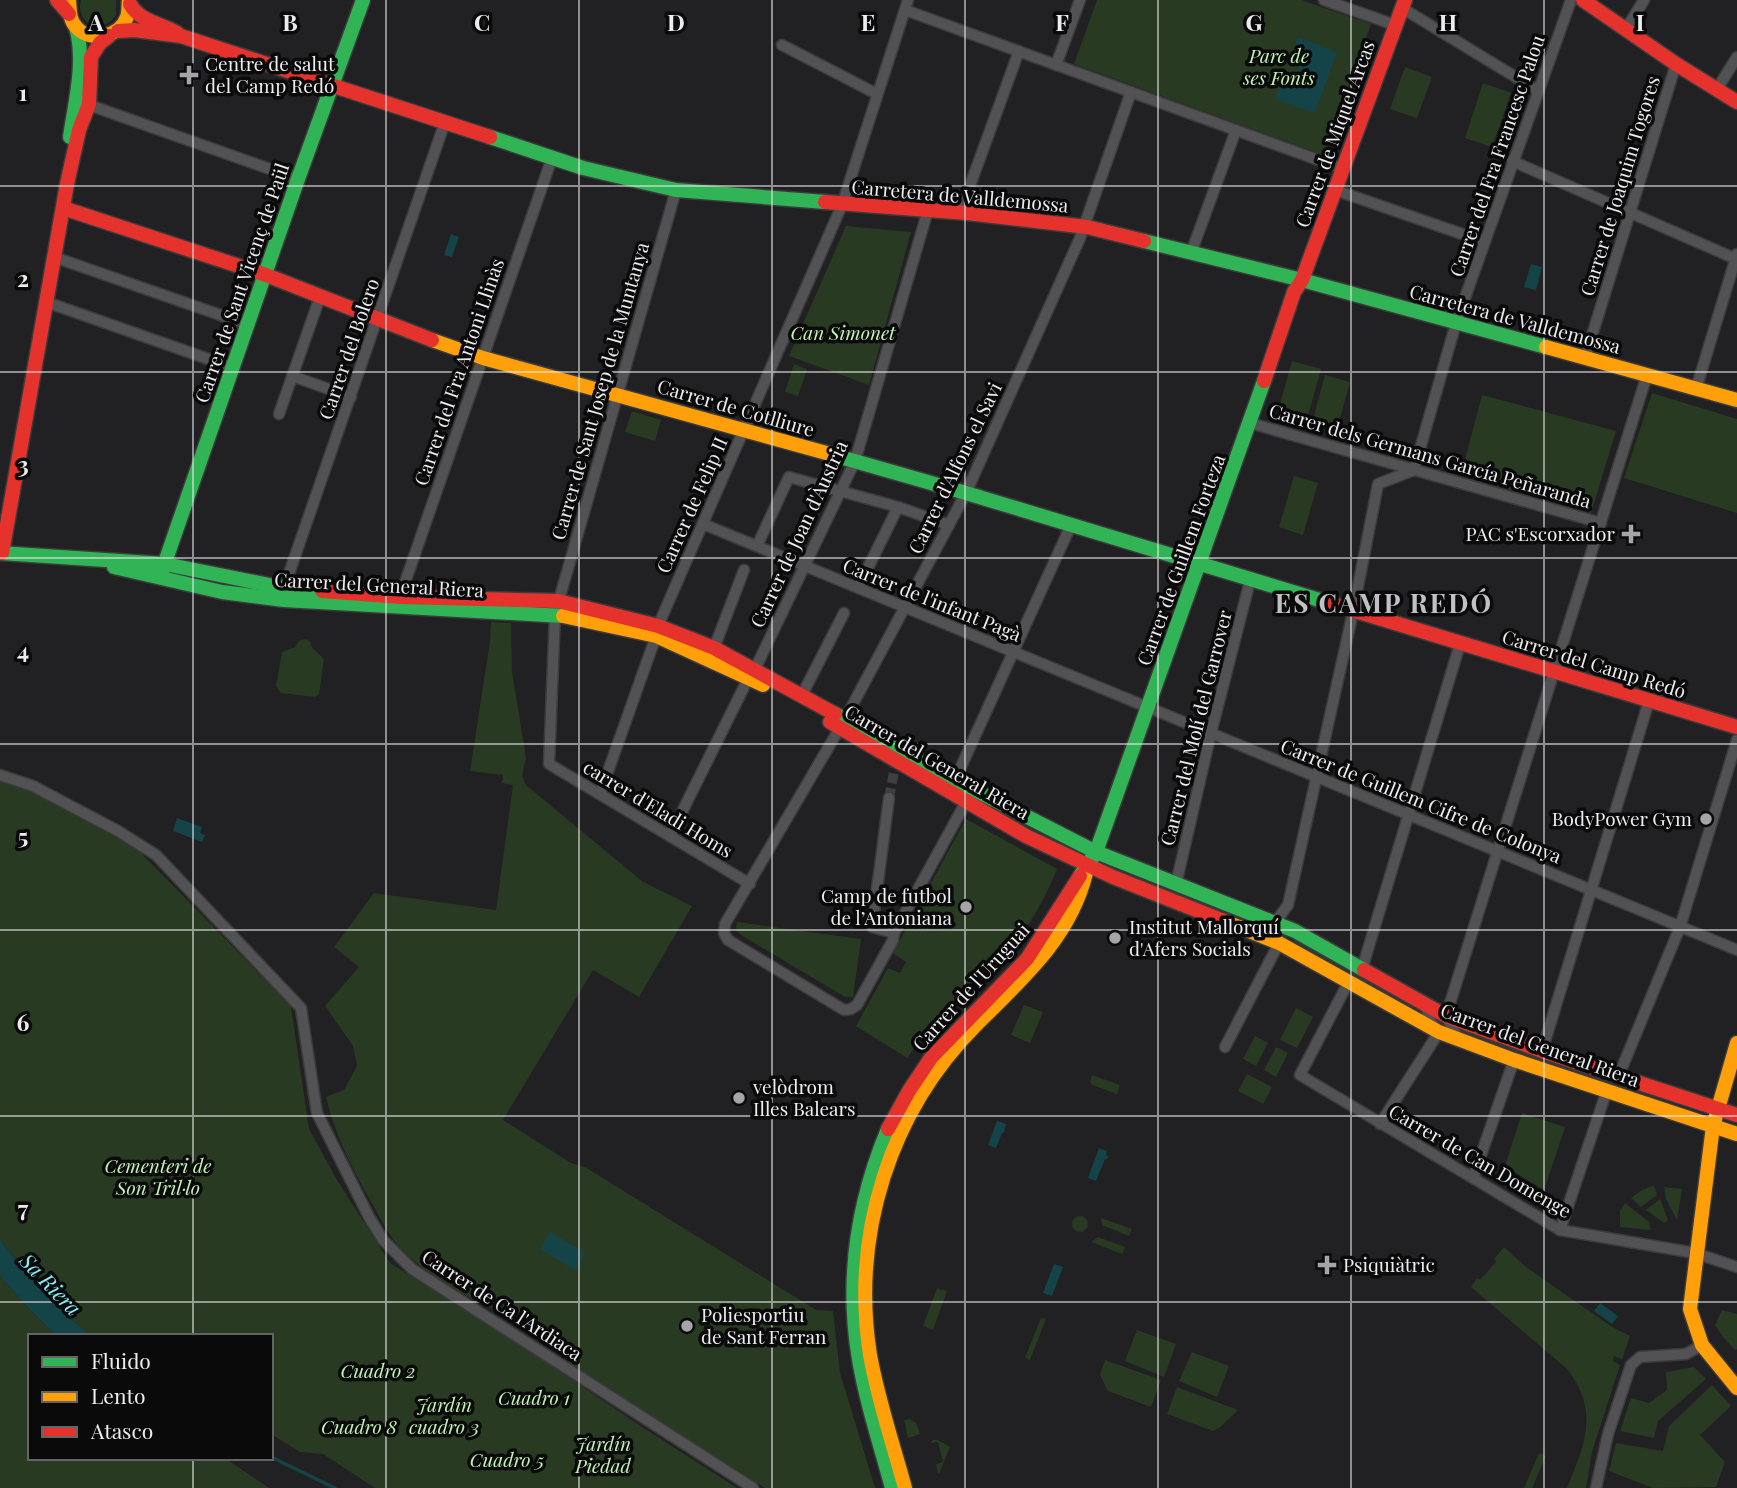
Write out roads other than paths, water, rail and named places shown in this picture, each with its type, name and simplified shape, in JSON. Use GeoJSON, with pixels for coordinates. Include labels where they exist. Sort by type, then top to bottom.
{"type":"FeatureCollection","features":[{"type":"Feature","properties":{"kind":"street"},"geometry":{"type":"LineString","coordinates":[[57,0],[71,13],[80,39],[66,165],[67,184]]}},
{"type":"Feature","properties":{"kind":"street","name":"Carrer de Sant Vicenç de Paül"},"geometry":{"type":"LineString","coordinates":[[160,579],[298,179],[363,0]]}},
{"type":"Feature","properties":{"kind":"street"},"geometry":{"type":"LineString","coordinates":[[1056,65],[1080,0]]}},
{"type":"Feature","properties":{"kind":"street"},"geometry":{"type":"LineString","coordinates":[[1324,0],[1395,25]]}},
{"type":"Feature","properties":{"kind":"street","name":"Carrer del Fra Francesc Palou"},"geometry":{"type":"LineString","coordinates":[[1414,470],[1456,323],[1571,0]]}},
{"type":"Feature","properties":{"kind":"street"},"geometry":{"type":"LineString","coordinates":[[1583,0],[1737,102]]}},
{"type":"Feature","properties":{"kind":"street"},"geometry":{"type":"LineString","coordinates":[[1626,29],[1644,0]]}},
{"type":"Feature","properties":{"kind":"street"},"geometry":{"type":"LineString","coordinates":[[1,553],[67,184],[79,129],[89,106],[92,55],[97,45],[128,18],[130,2]]}},
{"type":"Feature","properties":{"kind":"street","name":"Carretera de Valldemossa"},"geometry":{"type":"LineString","coordinates":[[130,2],[140,16],[170,27],[181,36],[583,168],[676,190],[1084,226],[1302,281],[1737,400]]}},
{"type":"Feature","properties":{"kind":"street"},"geometry":{"type":"LineString","coordinates":[[1404,4],[1537,90]]}},
{"type":"Feature","properties":{"kind":"street","name":"Carrer de Miquel Arcas"},"geometry":{"type":"LineString","coordinates":[[1302,281],[1404,4]]}},
{"type":"Feature","properties":{"kind":"street"},"geometry":{"type":"LineString","coordinates":[[907,5],[1056,65],[1343,169]]}},
{"type":"Feature","properties":{"kind":"street","name":"Carrer de Felip II"},"geometry":{"type":"LineString","coordinates":[[600,794],[657,631],[842,205],[907,5]]}},
{"type":"Feature","properties":{"kind":"street","name":"Carretera de Valldemossa"},"geometry":{"type":"LineString","coordinates":[[71,13],[88,36],[131,29],[166,37],[181,36]]}},
{"type":"Feature","properties":{"kind":"street"},"geometry":{"type":"LineString","coordinates":[[782,45],[877,94]]}},
{"type":"Feature","properties":{"kind":"street"},"geometry":{"type":"LineString","coordinates":[[960,213],[1019,51]]}},
{"type":"Feature","properties":{"kind":"street"},"geometry":{"type":"LineString","coordinates":[[1717,89],[1737,57]]}},
{"type":"Feature","properties":{"kind":"street","name":"Carrer de Joaquim Togores"},"geometry":{"type":"LineString","coordinates":[[1585,358],[1676,64]]}},
{"type":"Feature","properties":{"kind":"street","name":"Carrer d'Alfons el Savi"},"geometry":{"type":"LineString","coordinates":[[894,933],[893,940],[857,1005],[844,1010],[728,940],[724,933],[724,924],[750,884],[842,723],[966,493],[1084,226],[1131,92]]}},
{"type":"Feature","properties":{"kind":"street"},"geometry":{"type":"LineString","coordinates":[[73,106],[89,106],[298,179]]}},
{"type":"Feature","properties":{"kind":"street","name":"Carrer del Bolero"},"geometry":{"type":"LineString","coordinates":[[284,588],[445,122]]}},
{"type":"Feature","properties":{"kind":"street"},"geometry":{"type":"LineString","coordinates":[[1191,253],[1236,130]]}},
{"type":"Feature","properties":{"kind":"street","name":"Carrer del Fra Antoni Llinàs"},"geometry":{"type":"LineString","coordinates":[[400,597],[552,158]]}},
{"type":"Feature","properties":{"kind":"street"},"geometry":{"type":"LineString","coordinates":[[1513,161],[1629,214],[1736,256],[1696,388]]}},
{"type":"Feature","properties":{"kind":"street","name":"Carrer de Sant Josep de la Muntanya"},"geometry":{"type":"LineString","coordinates":[[549,764],[556,607],[676,190]]}},
{"type":"Feature","properties":{"kind":"street"},"geometry":{"type":"LineString","coordinates":[[1335,190],[1485,242]]}},
{"type":"Feature","properties":{"kind":"street","name":"Carrer de Cotlliure"},"geometry":{"type":"LineString","coordinates":[[63,208],[267,275],[378,320],[483,358],[966,493],[1199,565]]}},
{"type":"Feature","properties":{"kind":"street","name":"Carrer de Joan d'Àustria"},"geometry":{"type":"LineString","coordinates":[[670,836],[855,461],[929,211]]}},
{"type":"Feature","properties":{"kind":"street"},"geometry":{"type":"LineString","coordinates":[[54,257],[249,325]]}},
{"type":"Feature","properties":{"kind":"street","name":"Carrer de Guillem Forteza"},"geometry":{"type":"LineString","coordinates":[[1087,865],[1096,852],[1250,424],[1294,292],[1302,281]]}},
{"type":"Feature","properties":{"kind":"street"},"geometry":{"type":"LineString","coordinates":[[279,414],[320,297]]}},
{"type":"Feature","properties":{"kind":"street"},"geometry":{"type":"LineString","coordinates":[[46,302],[234,368]]}},
{"type":"Feature","properties":{"kind":"street"},"geometry":{"type":"LineString","coordinates":[[1459,1040],[1446,1016],[1647,375]]}},
{"type":"Feature","properties":{"kind":"street"},"geometry":{"type":"LineString","coordinates":[[292,376],[351,397]]}},
{"type":"Feature","properties":{"kind":"street","name":"Carrer dels Germans García Peñaranda"},"geometry":{"type":"LineString","coordinates":[[1250,424],[1601,523]]}},
{"type":"Feature","properties":{"kind":"street"},"geometry":{"type":"LineString","coordinates":[[1276,922],[1288,905],[1353,612],[1378,484],[1414,470]]}},
{"type":"Feature","properties":{"kind":"street"},"geometry":{"type":"LineString","coordinates":[[757,547],[789,477],[842,490],[949,525]]}},
{"type":"Feature","properties":{"kind":"street"},"geometry":{"type":"LineString","coordinates":[[858,588],[898,507]]}},
{"type":"Feature","properties":{"kind":"street","name":"Carrer de l'infant Pagà"},"geometry":{"type":"LineString","coordinates":[[703,524],[1149,708]]}},
{"type":"Feature","properties":{"kind":"street"},"geometry":{"type":"LineString","coordinates":[[955,780],[1071,525]]}},
{"type":"Feature","properties":{"kind":"street","name":"Carrer del General Riera"},"geometry":{"type":"LineString","coordinates":[[1,553],[165,564],[284,588],[556,607],[657,631],[713,648],[842,723],[1096,852],[1276,922],[1446,1016],[1542,1051],[1737,1115]]}},
{"type":"Feature","properties":{"kind":"street","name":"Carrer del General Riera"},"geometry":{"type":"LineString","coordinates":[[83,559],[222,592],[284,600],[556,607]]}},
{"type":"Feature","properties":{"kind":"street","name":"Carrer del Camp Redó"},"geometry":{"type":"LineString","coordinates":[[1199,565],[1737,727]]}},
{"type":"Feature","properties":{"kind":"street"},"geometry":{"type":"LineString","coordinates":[[713,648],[744,570]]}},
{"type":"Feature","properties":{"kind":"street","name":"Carrer del Molí del Garrover"},"geometry":{"type":"LineString","coordinates":[[1176,884],[1250,581]]}},
{"type":"Feature","properties":{"kind":"street"},"geometry":{"type":"LineString","coordinates":[[802,695],[844,613]]}},
{"type":"Feature","properties":{"kind":"street","name":"Carrer del General Riera"},"geometry":{"type":"LineString","coordinates":[[657,631],[802,695],[966,802],[1026,836],[1087,865],[1279,943],[1439,1032],[1514,1060],[1737,1134]]}},
{"type":"Feature","properties":{"kind":"street"},"geometry":{"type":"LineString","coordinates":[[1362,969],[1460,644]]}},
{"type":"Feature","properties":{"kind":"street"},"geometry":{"type":"LineString","coordinates":[[1542,1051],[1649,701]]}},
{"type":"Feature","properties":{"kind":"street","name":"Carrer de Guillem Cifre de Colonya"},"geometry":{"type":"LineString","coordinates":[[1149,708],[1737,950]]}},
{"type":"Feature","properties":{"kind":"street"},"geometry":{"type":"LineString","coordinates":[[1619,1075],[1679,927],[1737,740]]}},
{"type":"Feature","properties":{"kind":"street","name":"carrer d'Eladi Homs"},"geometry":{"type":"LineString","coordinates":[[549,764],[750,884]]}},
{"type":"Feature","properties":{"kind":"street","name":"Carrer de Ca l'Ardiaca"},"geometry":{"type":"LineString","coordinates":[[0,775],[33,786],[118,831],[156,855],[301,1008],[317,1113],[369,1217],[398,1258],[753,1488]]}},
{"type":"Feature","properties":{"kind":"street"},"geometry":{"type":"LineString","coordinates":[[889,798],[872,927],[894,933],[966,802]]}},
{"type":"Feature","properties":{"kind":"street","name":"Carrer de l'Uruguai"},"geometry":{"type":"LineString","coordinates":[[892,1488],[859,1356],[852,1298],[856,1234],[871,1172],[898,1110],[929,1060],[967,1018],[1025,962],[1054,921],[1087,865]]}},
{"type":"Feature","properties":{"kind":"street","name":"Carrer de l'Uruguai"},"geometry":{"type":"LineString","coordinates":[[905,1488],[868,1340],[864,1277],[876,1196],[897,1138],[926,1085],[958,1044],[1036,967],[1074,911],[1084,887],[1087,865]]}},
{"type":"Feature","properties":{"kind":"street"},"geometry":{"type":"LineString","coordinates":[[1225,1046],[1279,943]]}},
{"type":"Feature","properties":{"kind":"street","name":"Carrer de Can Domenge"},"geometry":{"type":"LineString","coordinates":[[1348,983],[1300,1075],[1560,1230],[1695,1253],[1737,1267]]}},
{"type":"Feature","properties":{"kind":"street"},"geometry":{"type":"LineString","coordinates":[[1380,1124],[1439,1032],[1431,1022],[1425,1005]]}},
{"type":"Feature","properties":{"kind":"street"},"geometry":{"type":"LineString","coordinates":[[1737,1043],[1713,1126],[1690,1309],[1702,1345],[1737,1388]]}},
{"type":"Feature","properties":{"kind":"street"},"geometry":{"type":"LineString","coordinates":[[1473,1178],[1514,1060]]}},
{"type":"Feature","properties":{"kind":"street"},"geometry":{"type":"LineString","coordinates":[[1560,1230],[1607,1090]]}},
{"type":"Feature","properties":{"kind":"street"},"geometry":{"type":"LineString","coordinates":[[1596,1488],[1608,1434],[1631,1365],[1640,1357],[1686,1354],[1702,1345]]}},
{"type":"Feature","properties":{"kind":"water"},"geometry":{"type":"Polygon","coordinates":[[[1298,37],[1337,52],[1315,113],[1275,99],[1282,80],[1291,80],[1298,73],[1299,64],[1291,57],[1298,37]]]}},
{"type":"Feature","properties":{"kind":"water"},"geometry":{"type":"Polygon","coordinates":[[[451,234],[459,237],[452,257],[444,255],[451,234]]]}},
{"type":"Feature","properties":{"kind":"water"},"geometry":{"type":"Polygon","coordinates":[[[1531,264],[1542,267],[1536,290],[1524,287],[1531,264]]]}},
{"type":"Feature","properties":{"kind":"water"},"geometry":{"type":"Polygon","coordinates":[[[177,818],[202,827],[200,833],[205,835],[202,842],[173,831],[177,818]]]}},
{"type":"Feature","properties":{"kind":"water"},"geometry":{"type":"Polygon","coordinates":[[[997,1121],[1006,1124],[996,1148],[988,1145],[997,1121]]]}},
{"type":"Feature","properties":{"kind":"water"},"geometry":{"type":"Polygon","coordinates":[[[1099,1148],[1107,1151],[1108,1156],[1096,1181],[1088,1178],[1099,1148]]]}},
{"type":"Feature","properties":{"kind":"water"},"geometry":{"type":"Polygon","coordinates":[[[550,1232],[585,1253],[575,1270],[540,1249],[550,1232]]]}},
{"type":"Feature","properties":{"kind":"water"},"geometry":{"type":"Polygon","coordinates":[[[0,1239],[43,1291],[90,1334],[55,1334],[0,1276],[0,1239]]]}},
{"type":"Feature","properties":{"kind":"water"},"geometry":{"type":"Polygon","coordinates":[[[1054,1264],[1063,1267],[1052,1296],[1043,1293],[1054,1264]]]}},
{"type":"Feature","properties":{"kind":"water"},"geometry":{"type":"Polygon","coordinates":[[[1600,1303],[1618,1316],[1612,1324],[1594,1311],[1600,1303]]]}},
{"type":"Feature","properties":{"kind":"waterway","name":"Sa Riera"},"geometry":{"type":"LineString","coordinates":[[273,1458],[335,1488]]}},
{"type":"Feature","properties":{"kind":"tunnel"},"geometry":{"type":"LineString","coordinates":[[889,798],[896,761]]}},
{"type":"Feature","properties":{"kind":"place","name":"Centre de salut del Camp Redó"},"geometry":{"type":"Point","coordinates":[189,75]}},
{"type":"Feature","properties":{"kind":"place","name":"PAC s'Escorxador"},"geometry":{"type":"Point","coordinates":[1631,534]}},
{"type":"Feature","properties":{"kind":"place","name":"BodyPower Gym"},"geometry":{"type":"Point","coordinates":[1706,819]}},
{"type":"Feature","properties":{"kind":"place","name":"Camp de futbol de l’Antoniana"},"geometry":{"type":"Point","coordinates":[966,907]}},
{"type":"Feature","properties":{"kind":"place","name":"Institut Mallorquí d'Afers Socials"},"geometry":{"type":"Point","coordinates":[1115,938]}},
{"type":"Feature","properties":{"kind":"place","name":"velòdrom Illes Balears"},"geometry":{"type":"Point","coordinates":[739,1098]}},
{"type":"Feature","properties":{"kind":"place","name":"Psiquiàtric"},"geometry":{"type":"Point","coordinates":[1327,1265]}},
{"type":"Feature","properties":{"kind":"place","name":"Poliesportiu de Sant Ferran"},"geometry":{"type":"Point","coordinates":[687,1326]}},
{"type":"Feature","properties":{"kind":"district","name":"ES CAMP REDÓ"},"geometry":{"type":"Point","coordinates":[1384,604]}},
{"type":"Feature","properties":{"kind":"park label","name":"Parc de ses Fonts"},"geometry":{"type":"Point","coordinates":[1279,67]}},
{"type":"Feature","properties":{"kind":"park label","name":"Can Simonet"},"geometry":{"type":"Point","coordinates":[843,333]}},
{"type":"Feature","properties":{"kind":"park label","name":"Cementeri de Son Tril·lo"},"geometry":{"type":"Point","coordinates":[158,1177]}},
{"type":"Feature","properties":{"kind":"park label","name":"Cuadro 2"},"geometry":{"type":"Point","coordinates":[378,1371]}},
{"type":"Feature","properties":{"kind":"park label","name":"Cuadro 1"},"geometry":{"type":"Point","coordinates":[534,1398]}},
{"type":"Feature","properties":{"kind":"park label","name":"Jardín cuadro 3"},"geometry":{"type":"Point","coordinates":[444,1416]}},
{"type":"Feature","properties":{"kind":"park label","name":"Cuadro 8"},"geometry":{"type":"Point","coordinates":[359,1427]}},
{"type":"Feature","properties":{"kind":"park label","name":"Jardín Piedad"},"geometry":{"type":"Point","coordinates":[603,1455]}},
{"type":"Feature","properties":{"kind":"park label","name":"Cuadro 5"},"geometry":{"type":"Point","coordinates":[507,1460]}}]}
